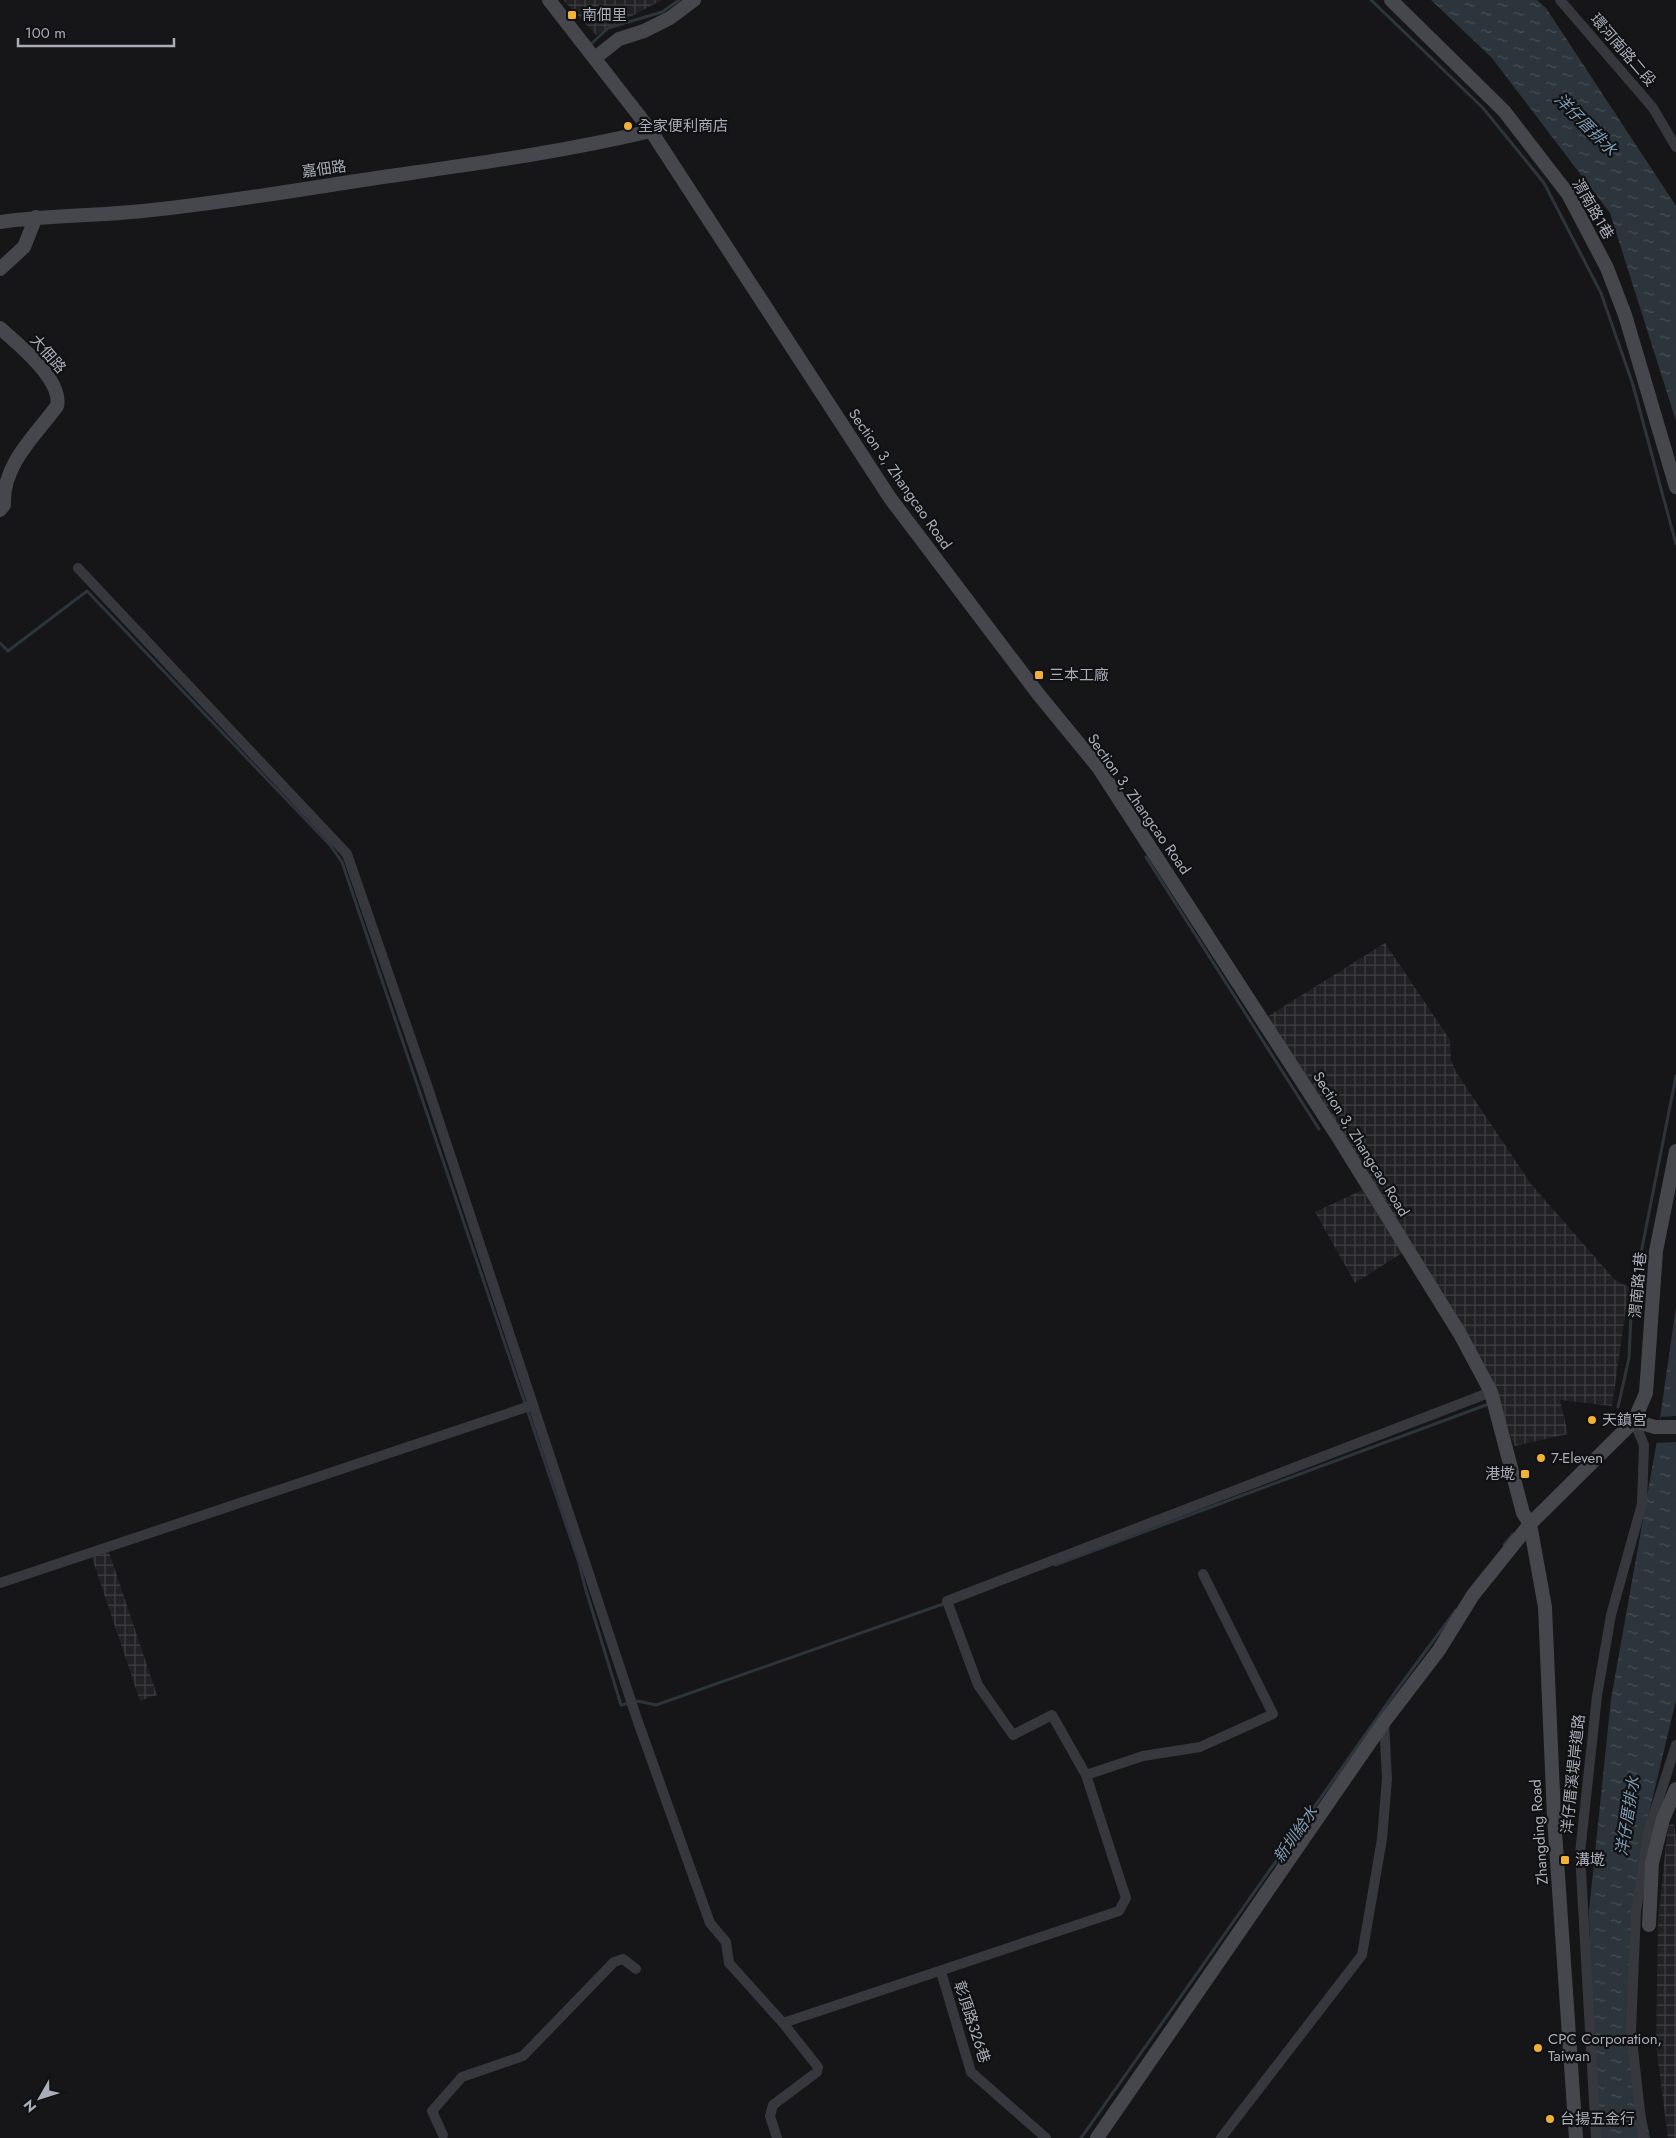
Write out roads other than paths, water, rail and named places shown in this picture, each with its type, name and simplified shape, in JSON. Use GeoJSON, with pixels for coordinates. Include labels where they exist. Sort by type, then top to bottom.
{"type":"FeatureCollection","features":[{"type":"Feature","properties":{"kind":"street","name":"Section 3, Zhangcao Road"},"geometry":{"type":"LineString","coordinates":[[549,0],[651,131],[890,498],[1039,695],[1098,768],[1338,1137],[1460,1334],[1491,1392]]}},
{"type":"Feature","properties":{"kind":"street"},"geometry":{"type":"LineString","coordinates":[[595,58],[619,39],[644,31],[670,18],[694,0]]}},
{"type":"Feature","properties":{"kind":"street","name":"渭南路1巷"},"geometry":{"type":"LineString","coordinates":[[1392,0],[1504,111],[1568,194],[1608,268],[1625,315],[1676,487]]}},
{"type":"Feature","properties":{"kind":"street","name":"環河南路二段"},"geometry":{"type":"LineString","coordinates":[[1560,0],[1653,108],[1676,147]]}},
{"type":"Feature","properties":{"kind":"street","name":"嘉佃路"},"geometry":{"type":"LineString","coordinates":[[0,222],[36,217],[144,211],[267,194],[509,159],[604,142],[651,131]]}},
{"type":"Feature","properties":{"kind":"street"},"geometry":{"type":"LineString","coordinates":[[0,269],[24,247],[36,217]]}},
{"type":"Feature","properties":{"kind":"street","name":"大佃路"},"geometry":{"type":"LineString","coordinates":[[0,328],[27,353],[55,385],[59,399],[57,406],[10,469],[4,495],[4,505],[0,510]]}},
{"type":"Feature","properties":{"kind":"street"},"geometry":{"type":"LineString","coordinates":[[78,568],[347,854],[638,1722],[710,1923],[726,1942],[729,1962],[783,2023],[818,2067],[817,2072],[773,2105],[770,2116],[777,2138]]}},
{"type":"Feature","properties":{"kind":"street","name":"渭南路1巷"},"geometry":{"type":"LineString","coordinates":[[1634,1421],[1646,1393],[1656,1251],[1676,1151]]}},
{"type":"Feature","properties":{"kind":"street"},"geometry":{"type":"LineString","coordinates":[[783,2023],[941,1972],[1119,1911],[1126,1898],[1086,1775],[1052,1715],[1013,1735],[978,1685],[947,1602],[1491,1392]]}},
{"type":"Feature","properties":{"kind":"street","name":"Zhangding Road"},"geometry":{"type":"LineString","coordinates":[[1491,1392],[1526,1518],[1545,1607],[1554,1817],[1576,2138]]}},
{"type":"Feature","properties":{"kind":"street"},"geometry":{"type":"LineString","coordinates":[[0,1583],[532,1405]]}},
{"type":"Feature","properties":{"kind":"street"},"geometry":{"type":"LineString","coordinates":[[1097,2138],[1384,1722],[1439,1650],[1473,1595],[1526,1518],[1634,1421],[1655,1427],[1676,1427]]}},
{"type":"Feature","properties":{"kind":"street","name":"洋仔厝溪堤岸道路"},"geometry":{"type":"LineString","coordinates":[[1596,2138],[1580,1853],[1597,1696],[1611,1614],[1642,1504],[1644,1445],[1634,1421]]}},
{"type":"Feature","properties":{"kind":"street"},"geometry":{"type":"LineString","coordinates":[[1086,1775],[1142,1756],[1200,1747],[1273,1714],[1202,1574]]}},
{"type":"Feature","properties":{"kind":"street"},"geometry":{"type":"LineString","coordinates":[[1222,2138],[1362,1955],[1382,1839],[1387,1779],[1384,1722]]}},
{"type":"Feature","properties":{"kind":"street"},"geometry":{"type":"LineString","coordinates":[[1643,2138],[1631,2031],[1636,1911],[1649,1829],[1676,1746]]}},
{"type":"Feature","properties":{"kind":"street"},"geometry":{"type":"LineString","coordinates":[[1649,1925],[1652,1863],[1663,1819],[1676,1789]]}},
{"type":"Feature","properties":{"kind":"street"},"geometry":{"type":"LineString","coordinates":[[443,2135],[432,2111],[462,2077],[523,2056],[614,1962],[623,1959],[636,1968]]}},
{"type":"Feature","properties":{"kind":"street","name":"彰頂路326巷"},"geometry":{"type":"LineString","coordinates":[[941,1972],[971,2072],[1046,2138]]}},
{"type":"Feature","properties":{"kind":"water","name":"洋仔厝排水"},"geometry":{"type":"Polygon","coordinates":[[[1431,0],[1537,0],[1546,8],[1676,206],[1676,421],[1610,213],[1492,58],[1431,0]]]}},
{"type":"Feature","properties":{"kind":"water","name":"洋仔厝排水"},"geometry":{"type":"Polygon","coordinates":[[[1676,1307],[1676,1700],[1645,1830],[1629,2030],[1650,2138],[1600,2138],[1593,2059],[1589,1911],[1611,1699],[1656,1446],[1676,1307]]]}},
{"type":"Feature","properties":{"kind":"waterway"},"geometry":{"type":"LineString","coordinates":[[591,44],[608,28],[662,12],[679,0]]}},
{"type":"Feature","properties":{"kind":"waterway"},"geometry":{"type":"LineString","coordinates":[[1371,0],[1483,108],[1544,183],[1601,293],[1633,385],[1676,544]]}},
{"type":"Feature","properties":{"kind":"waterway"},"geometry":{"type":"LineString","coordinates":[[0,643],[8,651],[87,591],[330,845],[342,862],[579,1563],[621,1705],[638,1701],[656,1705],[946,1603]]}},
{"type":"Feature","properties":{"kind":"waterway"},"geometry":{"type":"LineString","coordinates":[[1146,857],[1319,1129]]}},
{"type":"Feature","properties":{"kind":"waterway"},"geometry":{"type":"LineString","coordinates":[[1618,1407],[1629,1358],[1633,1274],[1641,1253],[1676,1076]]}},
{"type":"Feature","properties":{"kind":"waterway"},"geometry":{"type":"LineString","coordinates":[[1055,1565],[1486,1405]]}},
{"type":"Feature","properties":{"kind":"waterway","name":"新圳給水"},"geometry":{"type":"LineString","coordinates":[[1504,1545],[1513,1534]]}},
{"type":"Feature","properties":{"kind":"waterway","name":"新圳給水"},"geometry":{"type":"LineString","coordinates":[[1081,2138],[1396,1691],[1456,1610]]}},
{"type":"Feature","properties":{"kind":"place","name":"南佃里"},"geometry":{"type":"Point","coordinates":[572,15]}},
{"type":"Feature","properties":{"kind":"place","name":"全家便利商店"},"geometry":{"type":"Point","coordinates":[628,126]}},
{"type":"Feature","properties":{"kind":"place","name":"三本工廠"},"geometry":{"type":"Point","coordinates":[1039,675]}},
{"type":"Feature","properties":{"kind":"place","name":"天鎮宮"},"geometry":{"type":"Point","coordinates":[1592,1420]}},
{"type":"Feature","properties":{"kind":"place","name":"7-Eleven"},"geometry":{"type":"Point","coordinates":[1541,1458]}},
{"type":"Feature","properties":{"kind":"place","name":"港墘"},"geometry":{"type":"Point","coordinates":[1525,1474]}},
{"type":"Feature","properties":{"kind":"place","name":"溝墘"},"geometry":{"type":"Point","coordinates":[1565,1860]}},
{"type":"Feature","properties":{"kind":"place","name":"CPC Corporation, Taiwan"},"geometry":{"type":"Point","coordinates":[1538,2048]}},
{"type":"Feature","properties":{"kind":"place","name":"台揚五金行"},"geometry":{"type":"Point","coordinates":[1550,2119]}}]}
